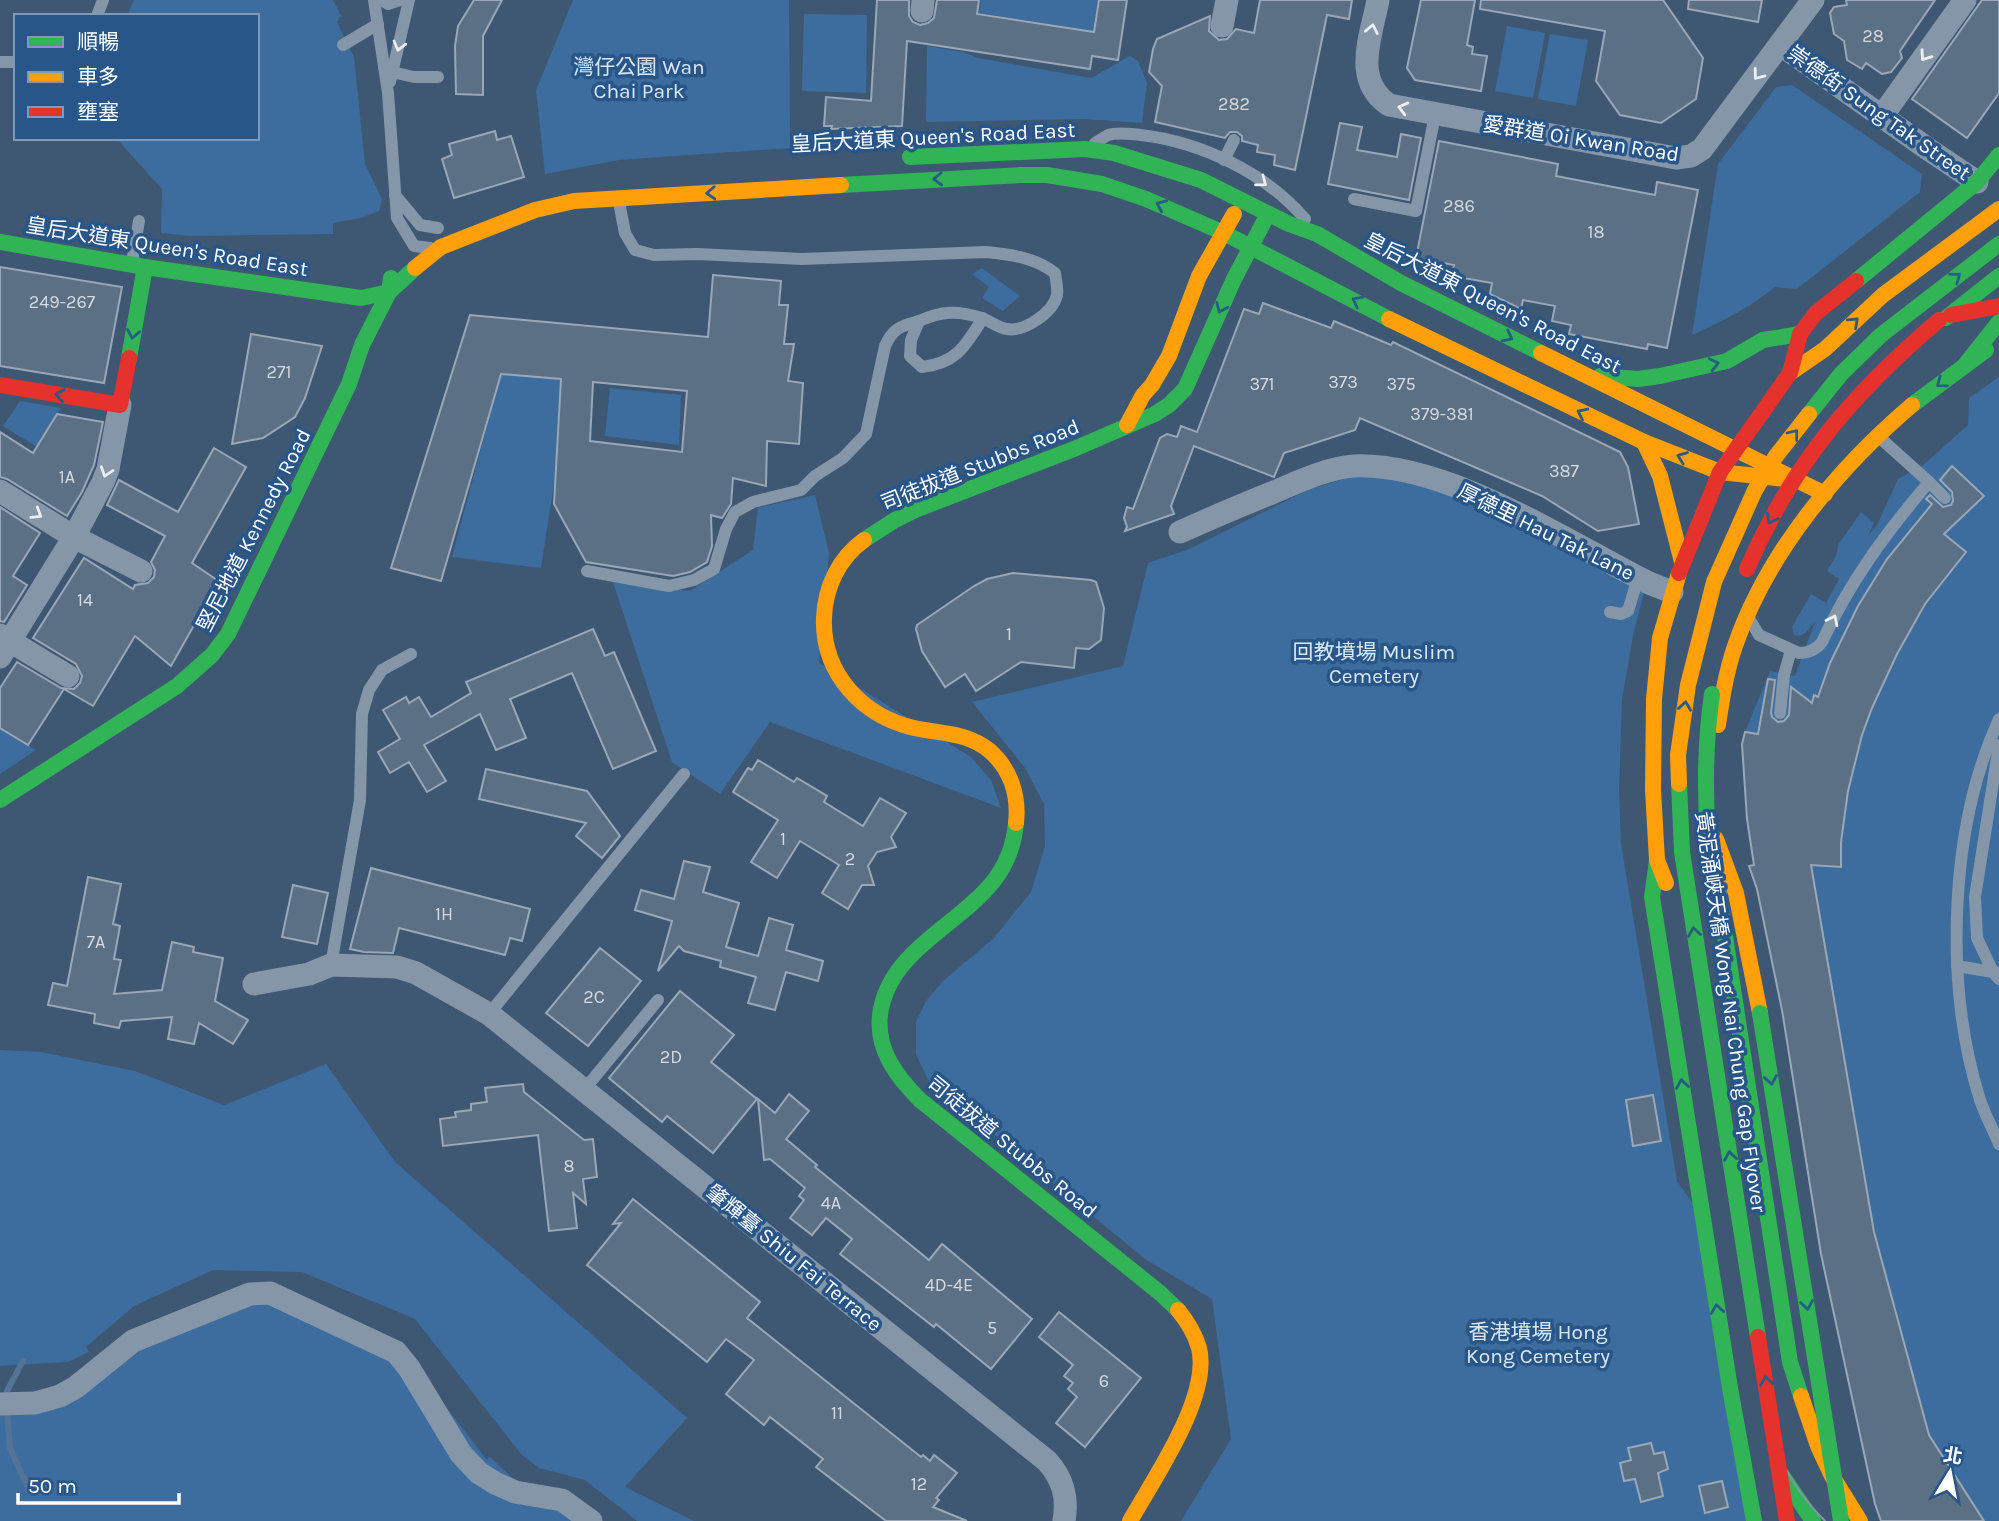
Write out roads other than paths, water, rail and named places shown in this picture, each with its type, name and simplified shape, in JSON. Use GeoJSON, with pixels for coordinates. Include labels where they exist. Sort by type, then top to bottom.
{"type":"FeatureCollection","features":[{"type":"Feature","properties":{"kind":"main road","name":"皇后大道東 Queen's Road East"},"geometry":{"type":"LineString","coordinates":[[894,159],[1085,149],[1114,153],[1201,180],[1268,214],[1317,234],[1401,284],[1825,494]]}},
{"type":"Feature","properties":{"kind":"main road"},"geometry":{"type":"LineString","coordinates":[[1790,373],[1800,334],[1816,313],[1977,182],[1999,155]]}},
{"type":"Feature","properties":{"kind":"main road","name":"皇后大道東 Queen's Road East"},"geometry":{"type":"LineString","coordinates":[[0,242],[361,298],[389,292],[441,247],[535,210],[574,201],[1047,175],[1102,184],[1224,233],[1417,333],[1644,442],[1720,472],[1761,478],[1794,479]]}},
{"type":"Feature","properties":{"kind":"main road"},"geometry":{"type":"LineString","coordinates":[[1127,425],[1169,356],[1199,276],[1242,200]]}},
{"type":"Feature","properties":{"kind":"main road"},"geometry":{"type":"LineString","coordinates":[[1754,1521],[1730,1388],[1652,897],[1657,860],[1653,790],[1654,699],[1660,638],[1682,562],[1720,472],[1790,373],[1825,349],[1883,295],[1999,209]]}},
{"type":"Feature","properties":{"kind":"main road","name":"司徒拔道 Stubbs Road"},"geometry":{"type":"LineString","coordinates":[[1130,1521],[1197,1396],[1201,1365],[1197,1346],[1189,1327],[1170,1302],[920,1100],[892,1069],[881,1042],[880,1006],[896,972],[993,883],[1008,857],[1015,831],[1016,802],[1014,789],[1002,764],[971,738],[895,723],[862,705],[845,687],[827,649],[824,623],[827,594],[837,569],[859,544],[884,526],[919,509],[1156,415],[1175,401],[1185,389],[1234,279],[1268,214]]}},
{"type":"Feature","properties":{"kind":"main road","name":"皇后大道東 Queen's Road East"},"geometry":{"type":"LineString","coordinates":[[327,294],[370,277],[443,225]]}},
{"type":"Feature","properties":{"kind":"main road","name":"黃泥涌峽天橋 Wong Nai Chung Gap Flyover"},"geometry":{"type":"LineString","coordinates":[[1787,1521],[1682,852],[1678,755],[1688,685],[1714,582],[1755,490],[1776,456],[1841,374],[1881,335],[1999,244]]}},
{"type":"Feature","properties":{"kind":"main road","name":"堅尼地道 Kennedy Road"},"geometry":{"type":"LineString","coordinates":[[0,800],[177,686],[212,655],[240,612],[349,384],[362,345],[389,292],[403,254]]}},
{"type":"Feature","properties":{"kind":"main road"},"geometry":{"type":"LineString","coordinates":[[0,385],[120,405],[138,265]]}},
{"type":"Feature","properties":{"kind":"main road"},"geometry":{"type":"LineString","coordinates":[[1794,479],[1858,401],[1890,369],[1999,275]]}},
{"type":"Feature","properties":{"kind":"main road"},"geometry":{"type":"LineString","coordinates":[[1741,585],[1785,494],[1828,430],[1852,402],[1907,348],[1999,275]]}},
{"type":"Feature","properties":{"kind":"main road"},"geometry":{"type":"LineString","coordinates":[[1951,314],[1999,306]]}},
{"type":"Feature","properties":{"kind":"main road"},"geometry":{"type":"LineString","coordinates":[[1965,365],[1999,322]]}},
{"type":"Feature","properties":{"kind":"main road"},"geometry":{"type":"LineString","coordinates":[[1584,375],[1638,379],[1660,376],[1727,361],[1763,340],[1800,334]]}},
{"type":"Feature","properties":{"kind":"main road"},"geometry":{"type":"LineString","coordinates":[[1860,1521],[1832,1476],[1818,1447],[1797,1389],[1784,1336],[1717,895],[1716,759],[1719,713],[1727,669],[1748,616],[1774,565],[1825,494],[1878,436],[1917,401],[1999,341]]}},
{"type":"Feature","properties":{"kind":"main road"},"geometry":{"type":"LineString","coordinates":[[1644,442],[1660,476],[1682,562]]}},
{"type":"Feature","properties":{"kind":"main road","name":"黃泥涌峽天橋 Wong Nai Chung Gap Flyover"},"geometry":{"type":"LineString","coordinates":[[1733,610],[1716,669],[1710,706],[1706,782],[1709,847],[1714,898],[1795,1426]]}},
{"type":"Feature","properties":{"kind":"main road"},"geometry":{"type":"LineString","coordinates":[[1716,839],[1736,893],[1760,1013],[1841,1521]]}},
{"type":"Feature","properties":{"kind":"main road"},"geometry":{"type":"LineString","coordinates":[[1657,860],[1671,895]]}},
{"type":"Feature","properties":{"kind":"main road"},"geometry":{"type":"LineString","coordinates":[[1715,1169],[1753,1388],[1776,1466],[1811,1521]]}},
{"type":"Feature","properties":{"kind":"main road"},"geometry":{"type":"LineString","coordinates":[[1803,1480],[1811,1521]]}},
{"type":"Feature","properties":{"kind":"street"},"geometry":{"type":"LineString","coordinates":[[1222,26],[1227,0]]}},
{"type":"Feature","properties":{"kind":"street","name":"愛群道 Oi Kwan Road"},"geometry":{"type":"LineString","coordinates":[[1378,0],[1367,59],[1369,83],[1377,96],[1389,105],[1676,158],[1690,156],[1702,149],[1813,0]]}},
{"type":"Feature","properties":{"kind":"street"},"geometry":{"type":"LineString","coordinates":[[1882,117],[1965,0]]}},
{"type":"Feature","properties":{"kind":"street","name":"崇德街 Sung Tak Street"},"geometry":{"type":"LineString","coordinates":[[1781,45],[1977,182]]}},
{"type":"Feature","properties":{"kind":"street"},"geometry":{"type":"LineString","coordinates":[[68,676],[3,644],[74,537],[108,469],[120,405]]}},
{"type":"Feature","properties":{"kind":"street","name":"厚德里 Hau Tak Lane"},"geometry":{"type":"LineString","coordinates":[[1180,532],[1310,477],[1353,466],[1399,469],[1453,486],[1502,507],[1638,578],[1672,592]]}},
{"type":"Feature","properties":{"kind":"street"},"geometry":{"type":"LineString","coordinates":[[0,491],[74,537],[141,571]]}},
{"type":"Feature","properties":{"kind":"street","name":"肇輝臺 Shiu Fai Terrace"},"geometry":{"type":"LineString","coordinates":[[254,984],[309,974],[331,965],[397,967],[416,973],[489,1014],[1047,1461],[1063,1486],[1066,1509],[1064,1521]]}},
{"type":"Feature","properties":{"kind":"street"},"geometry":{"type":"LineString","coordinates":[[6,1404],[46,1401],[60,1396],[87,1379],[133,1341],[250,1294],[270,1293],[396,1352],[409,1368],[461,1454],[487,1478],[515,1492],[562,1500],[591,1521]]}},
{"type":"Feature","properties":{"kind":"lane"},"geometry":{"type":"LineString","coordinates":[[374,0],[388,93],[395,194],[403,254],[441,247]]}},
{"type":"Feature","properties":{"kind":"lane"},"geometry":{"type":"LineString","coordinates":[[382,0],[387,4],[400,0]]}},
{"type":"Feature","properties":{"kind":"lane"},"geometry":{"type":"LineString","coordinates":[[388,93],[409,0]]}},
{"type":"Feature","properties":{"kind":"lane"},"geometry":{"type":"LineString","coordinates":[[343,45],[378,23]]}},
{"type":"Feature","properties":{"kind":"lane"},"geometry":{"type":"LineString","coordinates":[[392,72],[414,77],[438,77]]}},
{"type":"Feature","properties":{"kind":"lane"},"geometry":{"type":"LineString","coordinates":[[1354,199],[1416,211],[1435,115]]}},
{"type":"Feature","properties":{"kind":"lane"},"geometry":{"type":"LineString","coordinates":[[1085,149],[1110,134],[1128,134],[1154,136],[1202,150],[1244,169],[1297,210],[1317,234]]}},
{"type":"Feature","properties":{"kind":"lane"},"geometry":{"type":"LineString","coordinates":[[1224,160],[1234,140]]}},
{"type":"Feature","properties":{"kind":"lane"},"geometry":{"type":"LineString","coordinates":[[395,194],[420,225],[443,225]]}},
{"type":"Feature","properties":{"kind":"lane"},"geometry":{"type":"LineString","coordinates":[[587,571],[669,586],[694,580],[714,569],[726,529],[735,512],[753,502],[801,490],[815,476],[842,458],[866,434],[885,346],[891,333],[899,326],[941,312],[983,318],[1008,330],[1031,324],[1048,312],[1057,295],[1055,273],[1041,262],[986,252],[802,259],[697,254],[654,255],[635,250],[625,233],[618,197]]}},
{"type":"Feature","properties":{"kind":"lane"},"geometry":{"type":"LineString","coordinates":[[138,221],[138,265]]}},
{"type":"Feature","properties":{"kind":"lane"},"geometry":{"type":"LineString","coordinates":[[919,321],[911,340],[910,356],[922,367],[939,365],[962,351],[983,318]]}},
{"type":"Feature","properties":{"kind":"lane"},"geometry":{"type":"LineString","coordinates":[[1878,436],[1945,498]]}},
{"type":"Feature","properties":{"kind":"lane"},"geometry":{"type":"LineString","coordinates":[[1748,616],[1759,635],[1791,650],[1806,653],[1818,648],[1856,576],[1884,536],[1929,482]]}},
{"type":"Feature","properties":{"kind":"lane"},"geometry":{"type":"LineString","coordinates":[[1610,612],[1621,614],[1628,611],[1638,578]]}},
{"type":"Feature","properties":{"kind":"lane"},"geometry":{"type":"LineString","coordinates":[[1780,713],[1784,675],[1791,650]]}},
{"type":"Feature","properties":{"kind":"lane"},"geometry":{"type":"LineString","coordinates":[[331,965],[360,800],[362,714],[369,690],[382,670],[411,654]]}},
{"type":"Feature","properties":{"kind":"lane"},"geometry":{"type":"LineString","coordinates":[[1999,719],[1986,748],[1967,822],[1957,911],[1957,966],[1968,1046],[1980,1100],[1999,1144]]}},
{"type":"Feature","properties":{"kind":"lane"},"geometry":{"type":"LineString","coordinates":[[1997,974],[1977,938],[1975,897],[1999,745]]}},
{"type":"Feature","properties":{"kind":"lane"},"geometry":{"type":"LineString","coordinates":[[489,1014],[684,774]]}},
{"type":"Feature","properties":{"kind":"lane"},"geometry":{"type":"LineString","coordinates":[[1957,966],[1997,974]]}},
{"type":"Feature","properties":{"kind":"lane"},"geometry":{"type":"LineString","coordinates":[[584,1090],[658,1000]]}},
{"type":"Feature","properties":{"kind":"waterway"},"geometry":{"type":"LineString","coordinates":[[7,1398],[7,1391],[23,1361]]}},
{"type":"Feature","properties":{"kind":"waterway"},"geometry":{"type":"LineString","coordinates":[[7,1409],[10,1448],[29,1490]]}},
{"type":"Feature","properties":{"kind":"tram line"},"geometry":{"type":"LineString","coordinates":[[1825,1521],[1804,1498],[1787,1472],[1774,1444],[1766,1414],[1683,880],[1678,820],[1682,707],[1706,598],[1726,546],[1750,496],[1779,447],[1833,378],[1878,334],[1999,238]]}},
{"type":"Feature","properties":{"kind":"park label","name":"灣仔公園 Wan Chai Park"},"geometry":{"type":"Point","coordinates":[639,79]}},
{"type":"Feature","properties":{"kind":"park label","name":"回教墳場 Muslim Cemetery"},"geometry":{"type":"Point","coordinates":[1374,664]}},
{"type":"Feature","properties":{"kind":"park label","name":"香港墳場 Hong Kong Cemetery"},"geometry":{"type":"Point","coordinates":[1538,1344]}}]}
